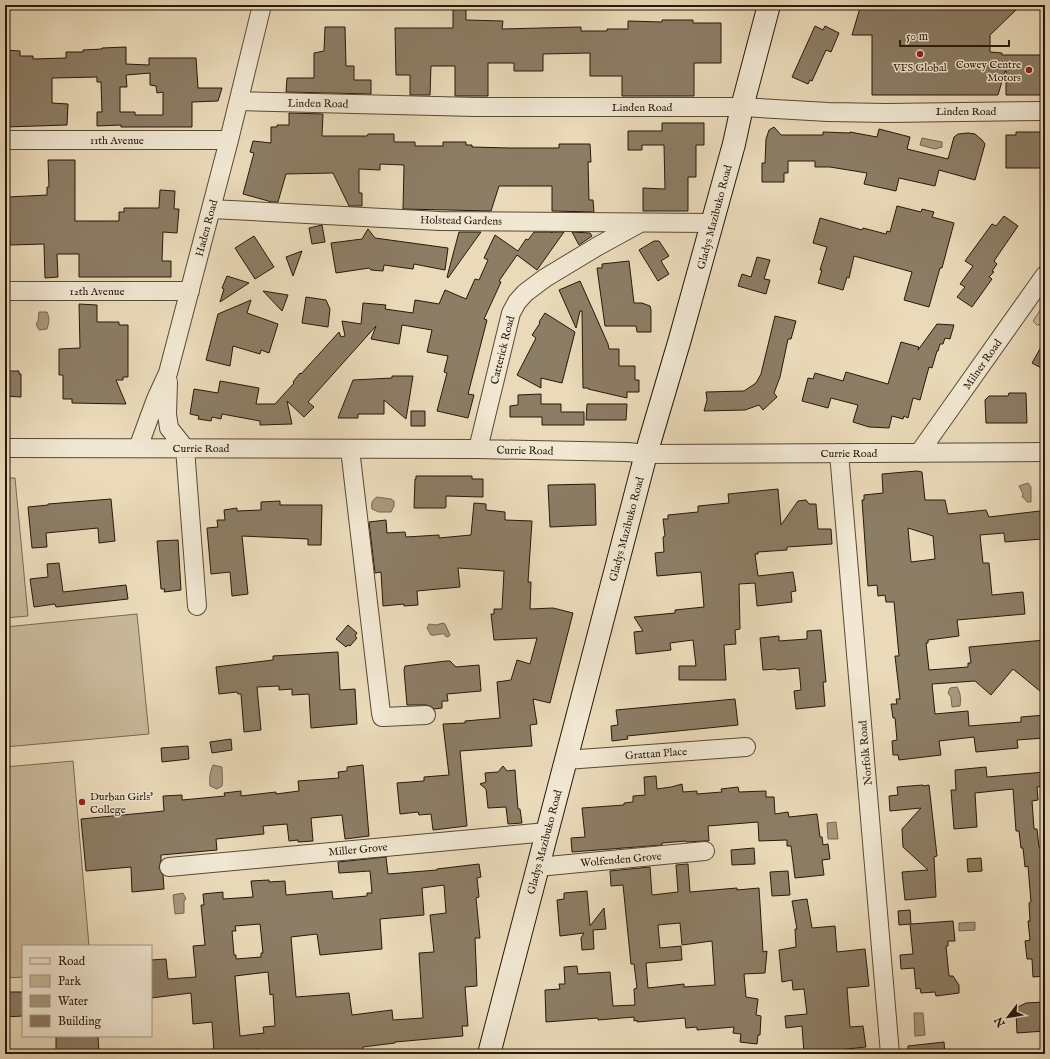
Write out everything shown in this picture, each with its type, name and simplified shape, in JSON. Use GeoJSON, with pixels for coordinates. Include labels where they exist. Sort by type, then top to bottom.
{"type":"FeatureCollection","features":[{"type":"Feature","properties":{"kind":"street","name":"Haden Road"},"geometry":{"type":"LineString","coordinates":[[138,448],[168,373],[229,140],[262,5]]}},
{"type":"Feature","properties":{"kind":"street","name":"Gladys Mazibuko Road"},"geometry":{"type":"LineString","coordinates":[[490,1054],[646,454],[680,339],[734,144],[742,107],[769,5]]}},
{"type":"Feature","properties":{"kind":"street","name":"Linden Road"},"geometry":{"type":"LineString","coordinates":[[238,101],[476,107],[742,107],[828,112],[887,113],[1045,111]]}},
{"type":"Feature","properties":{"kind":"street","name":"11th Avenue"},"geometry":{"type":"LineString","coordinates":[[5,140],[229,140]]}},
{"type":"Feature","properties":{"kind":"street","name":"Holstead Gardens"},"geometry":{"type":"LineString","coordinates":[[211,209],[440,221],[712,223]]}},
{"type":"Feature","properties":{"kind":"street","name":"Catterick Road"},"geometry":{"type":"LineString","coordinates":[[478,449],[511,313],[517,302],[525,293],[545,278],[640,223]]}},
{"type":"Feature","properties":{"kind":"street","name":"Milner Road"},"geometry":{"type":"LineString","coordinates":[[919,453],[1045,275]]}},
{"type":"Feature","properties":{"kind":"street","name":"12th Avenue"},"geometry":{"type":"LineString","coordinates":[[5,291],[190,291]]}},
{"type":"Feature","properties":{"kind":"street"},"geometry":{"type":"LineString","coordinates":[[168,373],[167,414],[169,428],[184,448],[197,606]]}},
{"type":"Feature","properties":{"kind":"street","name":"Currie Road"},"geometry":{"type":"LineString","coordinates":[[5,448],[478,449],[628,452],[646,454],[1045,452]]}},
{"type":"Feature","properties":{"kind":"street"},"geometry":{"type":"LineString","coordinates":[[350,449],[382,717],[426,715]]}},
{"type":"Feature","properties":{"kind":"street","name":"Norfolk Road"},"geometry":{"type":"LineString","coordinates":[[839,453],[890,1054]]}},
{"type":"Feature","properties":{"kind":"street","name":"Grattan Place"},"geometry":{"type":"LineString","coordinates":[[566,760],[746,747]]}},
{"type":"Feature","properties":{"kind":"street","name":"Miller Grove"},"geometry":{"type":"LineString","coordinates":[[169,867],[547,832]]}},
{"type":"Feature","properties":{"kind":"street","name":"Wolfenden Grove"},"geometry":{"type":"LineString","coordinates":[[538,867],[704,852]]}},
{"type":"Feature","properties":{"kind":"green space"},"geometry":{"type":"Polygon","coordinates":[[[1045,303],[1045,325],[1037,325],[1033,321],[1045,303]]]}},
{"type":"Feature","properties":{"kind":"green space"},"geometry":{"type":"Polygon","coordinates":[[[5,478],[15,478],[28,616],[5,618],[5,478]]]}},
{"type":"Feature","properties":{"kind":"green space"},"geometry":{"type":"Polygon","coordinates":[[[137,614],[149,734],[5,747],[5,627],[137,614]]]}},
{"type":"Feature","properties":{"kind":"green space"},"geometry":{"type":"Polygon","coordinates":[[[73,761],[89,945],[22,945],[22,977],[5,978],[5,767],[73,761]]]}},
{"type":"Feature","properties":{"kind":"water"},"geometry":{"type":"Polygon","coordinates":[[[922,138],[942,142],[942,147],[935,149],[920,145],[922,138]]]}},
{"type":"Feature","properties":{"kind":"water"},"geometry":{"type":"Polygon","coordinates":[[[39,312],[47,312],[49,316],[47,329],[39,330],[36,324],[38,321],[39,312]]]}},
{"type":"Feature","properties":{"kind":"water"},"geometry":{"type":"Polygon","coordinates":[[[1028,483],[1031,487],[1031,502],[1027,502],[1022,497],[1023,494],[1019,486],[1028,483]]]}},
{"type":"Feature","properties":{"kind":"water"},"geometry":{"type":"Polygon","coordinates":[[[377,497],[391,499],[394,501],[394,506],[391,512],[379,512],[372,509],[372,502],[377,497]]]}},
{"type":"Feature","properties":{"kind":"water"},"geometry":{"type":"Polygon","coordinates":[[[443,623],[445,624],[450,635],[448,637],[445,636],[445,634],[431,635],[427,628],[429,624],[436,625],[443,623]]]}},
{"type":"Feature","properties":{"kind":"water"},"geometry":{"type":"Polygon","coordinates":[[[957,687],[961,701],[960,706],[952,707],[951,697],[948,693],[950,688],[957,687]]]}},
{"type":"Feature","properties":{"kind":"water"},"geometry":{"type":"Polygon","coordinates":[[[213,765],[222,767],[222,786],[217,789],[210,786],[210,776],[213,765]]]}},
{"type":"Feature","properties":{"kind":"water"},"geometry":{"type":"Polygon","coordinates":[[[836,822],[838,839],[828,839],[827,823],[836,822]]]}},
{"type":"Feature","properties":{"kind":"water"},"geometry":{"type":"Polygon","coordinates":[[[183,893],[186,899],[184,901],[184,913],[175,914],[173,895],[183,893]]]}},
{"type":"Feature","properties":{"kind":"water"},"geometry":{"type":"Polygon","coordinates":[[[975,922],[975,930],[959,931],[959,923],[975,922]]]}},
{"type":"Feature","properties":{"kind":"water"},"geometry":{"type":"Polygon","coordinates":[[[914,1013],[923,1013],[925,1035],[915,1036],[914,1013]]]}},
{"type":"Feature","properties":{"kind":"building"},"geometry":{"type":"Polygon","coordinates":[[[453,5],[466,5],[466,20],[503,21],[502,29],[581,27],[581,31],[607,31],[607,29],[628,29],[628,21],[662,22],[662,20],[693,20],[693,23],[721,23],[721,63],[694,63],[694,96],[622,96],[622,76],[590,76],[590,53],[543,54],[543,71],[514,71],[514,63],[488,63],[488,96],[455,96],[455,66],[431,66],[430,95],[410,95],[410,75],[396,75],[395,28],[453,28],[453,5]]]}},
{"type":"Feature","properties":{"kind":"building"},"geometry":{"type":"Polygon","coordinates":[[[921,5],[936,5],[936,8],[1018,8],[990,35],[990,52],[1002,53],[1002,55],[1045,55],[1045,95],[1006,95],[1005,71],[998,95],[872,95],[872,35],[852,35],[860,8],[921,8],[921,5]]]}},
{"type":"Feature","properties":{"kind":"building"},"geometry":{"type":"Polygon","coordinates":[[[815,26],[823,30],[825,26],[839,33],[831,52],[826,50],[812,81],[810,80],[808,84],[792,77],[815,26]]]}},
{"type":"Feature","properties":{"kind":"building"},"geometry":{"type":"Polygon","coordinates":[[[325,27],[345,27],[346,66],[354,66],[354,80],[371,80],[371,94],[286,92],[287,78],[314,78],[314,53],[324,51],[325,27]]]}},
{"type":"Feature","properties":{"kind":"building"},"geometry":{"type":"Polygon","coordinates":[[[126,47],[126,64],[149,65],[149,58],[196,58],[198,88],[222,88],[218,101],[192,102],[192,127],[121,127],[121,125],[97,126],[97,112],[102,112],[101,82],[97,82],[97,77],[52,78],[52,103],[68,104],[67,125],[5,127],[5,50],[20,51],[20,56],[33,56],[33,59],[66,58],[66,52],[83,52],[83,50],[126,47]],[[150,73],[126,75],[127,87],[120,87],[120,112],[135,112],[135,115],[163,115],[163,92],[157,93],[156,86],[150,85],[150,73]]]}},
{"type":"Feature","properties":{"kind":"building"},"geometry":{"type":"Polygon","coordinates":[[[289,113],[323,114],[322,136],[367,136],[368,134],[394,134],[394,142],[415,142],[415,146],[443,146],[443,142],[466,142],[466,145],[472,145],[472,147],[509,148],[559,148],[559,144],[590,144],[591,162],[588,162],[589,200],[593,200],[594,212],[552,211],[552,186],[499,186],[491,211],[403,209],[404,165],[380,164],[380,170],[359,169],[359,193],[362,193],[362,206],[349,206],[333,173],[286,174],[278,202],[272,202],[243,194],[254,153],[250,152],[253,141],[271,143],[271,127],[277,127],[277,125],[289,125],[289,113]]]}},
{"type":"Feature","properties":{"kind":"building"},"geometry":{"type":"Polygon","coordinates":[[[662,123],[704,123],[704,145],[696,145],[696,177],[688,177],[688,211],[643,211],[643,188],[665,189],[664,145],[642,145],[642,150],[628,150],[628,131],[662,131],[662,123]]]}},
{"type":"Feature","properties":{"kind":"building"},"geometry":{"type":"Polygon","coordinates":[[[774,127],[781,135],[823,135],[823,132],[850,132],[877,137],[879,129],[910,137],[907,149],[948,159],[954,137],[958,134],[975,134],[985,144],[975,180],[939,170],[935,186],[899,178],[896,191],[864,184],[867,173],[830,167],[815,167],[815,161],[788,161],[788,173],[784,173],[784,182],[762,182],[762,163],[765,163],[766,139],[769,130],[774,127]]]}},
{"type":"Feature","properties":{"kind":"building"},"geometry":{"type":"Polygon","coordinates":[[[1016,132],[1045,132],[1045,168],[1006,168],[1006,135],[1016,135],[1016,132]]]}},
{"type":"Feature","properties":{"kind":"building"},"geometry":{"type":"Polygon","coordinates":[[[48,160],[75,160],[75,221],[119,221],[119,212],[124,212],[124,208],[159,208],[160,190],[175,191],[174,209],[179,209],[177,233],[163,232],[162,261],[171,261],[171,277],[79,277],[79,254],[57,254],[58,277],[45,278],[44,244],[10,245],[8,197],[47,195],[47,187],[49,187],[48,160]]]}},
{"type":"Feature","properties":{"kind":"building"},"geometry":{"type":"Polygon","coordinates":[[[897,206],[921,212],[922,209],[934,212],[932,217],[954,223],[942,268],[940,268],[929,307],[904,300],[912,272],[854,256],[849,278],[847,277],[843,290],[818,283],[822,270],[820,270],[827,247],[813,243],[820,218],[862,230],[863,228],[886,234],[887,231],[890,232],[897,206]]]}},
{"type":"Feature","properties":{"kind":"building"},"geometry":{"type":"Polygon","coordinates":[[[1004,216],[1018,226],[994,261],[997,264],[992,271],[994,272],[989,277],[992,279],[972,307],[957,297],[965,287],[960,284],[973,266],[965,261],[992,224],[996,226],[1004,216]]]}},
{"type":"Feature","properties":{"kind":"building"},"geometry":{"type":"Polygon","coordinates":[[[322,225],[325,242],[312,244],[309,228],[322,225]]]}},
{"type":"Feature","properties":{"kind":"building"},"geometry":{"type":"Polygon","coordinates":[[[368,229],[375,238],[448,248],[445,270],[414,264],[413,269],[384,265],[383,271],[371,270],[369,268],[336,273],[331,243],[362,239],[368,229]]]}},
{"type":"Feature","properties":{"kind":"building"},"geometry":{"type":"Polygon","coordinates":[[[459,232],[481,232],[448,278],[447,277],[459,232]]]}},
{"type":"Feature","properties":{"kind":"building"},"geometry":{"type":"Polygon","coordinates":[[[534,232],[564,232],[537,270],[517,255],[499,281],[501,282],[484,319],[487,320],[468,394],[474,395],[468,418],[437,411],[447,373],[444,372],[448,356],[427,352],[432,330],[402,325],[399,344],[371,339],[376,326],[308,402],[314,407],[304,417],[287,401],[292,424],[260,425],[260,421],[222,414],[221,419],[212,417],[211,421],[198,419],[199,416],[190,414],[194,389],[218,393],[220,381],[259,388],[256,404],[275,404],[294,383],[293,382],[300,373],[301,374],[339,332],[341,337],[345,336],[342,321],[361,324],[363,303],[386,305],[385,309],[413,313],[415,300],[439,304],[445,290],[466,299],[475,279],[479,280],[488,260],[484,258],[495,235],[518,251],[526,239],[528,240],[534,232]]]}},
{"type":"Feature","properties":{"kind":"building"},"geometry":{"type":"Polygon","coordinates":[[[572,232],[590,233],[592,236],[579,245],[572,232]]]}},
{"type":"Feature","properties":{"kind":"building"},"geometry":{"type":"Polygon","coordinates":[[[254,236],[274,267],[255,279],[235,248],[254,236]]]}},
{"type":"Feature","properties":{"kind":"building"},"geometry":{"type":"Polygon","coordinates":[[[654,241],[659,241],[669,256],[661,261],[669,274],[658,281],[639,250],[654,241]]]}},
{"type":"Feature","properties":{"kind":"building"},"geometry":{"type":"Polygon","coordinates":[[[302,251],[293,276],[286,257],[302,251]]]}},
{"type":"Feature","properties":{"kind":"building"},"geometry":{"type":"Polygon","coordinates":[[[757,257],[770,260],[764,279],[770,280],[766,294],[738,286],[742,274],[751,277],[757,257]]]}},
{"type":"Feature","properties":{"kind":"building"},"geometry":{"type":"Polygon","coordinates":[[[629,261],[634,303],[642,303],[650,306],[651,332],[637,332],[636,326],[605,326],[597,268],[602,268],[602,264],[629,261]]]}},
{"type":"Feature","properties":{"kind":"building"},"geometry":{"type":"Polygon","coordinates":[[[227,276],[249,283],[220,302],[224,289],[222,288],[227,276]]]}},
{"type":"Feature","properties":{"kind":"building"},"geometry":{"type":"Polygon","coordinates":[[[580,281],[609,349],[619,349],[619,366],[635,366],[635,380],[639,380],[639,392],[627,392],[627,398],[583,388],[582,311],[580,311],[576,328],[559,290],[580,281]]]}},
{"type":"Feature","properties":{"kind":"building"},"geometry":{"type":"Polygon","coordinates":[[[263,291],[288,295],[282,311],[263,291]]]}},
{"type":"Feature","properties":{"kind":"building"},"geometry":{"type":"Polygon","coordinates":[[[306,297],[326,300],[330,309],[328,327],[302,323],[306,297]]]}},
{"type":"Feature","properties":{"kind":"building"},"geometry":{"type":"Polygon","coordinates":[[[251,300],[247,313],[278,324],[269,353],[261,350],[260,354],[233,346],[230,366],[206,360],[218,314],[251,300]]]}},
{"type":"Feature","properties":{"kind":"building"},"geometry":{"type":"Polygon","coordinates":[[[79,304],[97,305],[97,322],[119,322],[119,325],[128,325],[128,377],[123,377],[123,380],[116,380],[126,404],[72,403],[72,399],[63,399],[63,375],[59,375],[59,349],[80,348],[79,304]]]}},
{"type":"Feature","properties":{"kind":"building"},"geometry":{"type":"Polygon","coordinates":[[[545,313],[575,332],[562,383],[541,378],[541,388],[517,375],[536,338],[532,335],[545,313]]]}},
{"type":"Feature","properties":{"kind":"building"},"geometry":{"type":"Polygon","coordinates":[[[775,316],[796,321],[791,339],[788,339],[780,377],[774,393],[777,397],[763,410],[759,405],[745,410],[704,411],[707,400],[706,392],[744,391],[756,383],[761,374],[775,316]]]}},
{"type":"Feature","properties":{"kind":"building"},"geometry":{"type":"Polygon","coordinates":[[[937,324],[954,325],[950,339],[945,338],[943,344],[940,344],[932,368],[929,367],[920,400],[913,398],[908,418],[904,416],[903,419],[892,416],[889,428],[869,427],[853,422],[858,405],[831,398],[828,408],[802,401],[808,378],[813,379],[815,373],[843,381],[846,372],[888,384],[901,342],[919,347],[918,350],[937,324]]]}},
{"type":"Feature","properties":{"kind":"building"},"geometry":{"type":"Polygon","coordinates":[[[1045,340],[1045,370],[1032,363],[1045,340]]]}},
{"type":"Feature","properties":{"kind":"building"},"geometry":{"type":"Polygon","coordinates":[[[5,371],[19,371],[19,374],[21,374],[21,397],[5,396],[5,371]]]}},
{"type":"Feature","properties":{"kind":"building"},"geometry":{"type":"Polygon","coordinates":[[[392,376],[413,376],[406,419],[384,400],[384,414],[358,414],[358,418],[338,418],[353,380],[392,378],[392,376]]]}},
{"type":"Feature","properties":{"kind":"building"},"geometry":{"type":"Polygon","coordinates":[[[1009,393],[1026,393],[1027,423],[986,423],[985,400],[989,396],[1008,396],[1009,393]]]}},
{"type":"Feature","properties":{"kind":"building"},"geometry":{"type":"Polygon","coordinates":[[[541,394],[541,404],[561,404],[561,412],[584,412],[584,425],[542,425],[542,417],[510,417],[510,406],[518,405],[518,395],[541,394]]]}},
{"type":"Feature","properties":{"kind":"building"},"geometry":{"type":"Polygon","coordinates":[[[587,404],[627,404],[626,420],[586,420],[587,404]]]}},
{"type":"Feature","properties":{"kind":"building"},"geometry":{"type":"Polygon","coordinates":[[[411,411],[425,411],[425,426],[411,426],[411,411]]]}},
{"type":"Feature","properties":{"kind":"building"},"geometry":{"type":"Polygon","coordinates":[[[917,471],[922,472],[925,500],[945,500],[948,514],[986,510],[989,517],[1040,511],[1042,539],[1005,542],[1004,533],[980,535],[983,563],[989,563],[992,595],[1023,592],[1025,614],[957,620],[959,636],[928,640],[928,643],[926,643],[929,670],[968,667],[968,663],[971,663],[969,647],[1045,640],[1045,685],[1040,691],[1013,669],[991,695],[975,681],[932,684],[935,714],[968,711],[969,726],[1021,722],[1021,717],[1045,715],[1045,738],[1017,740],[1018,748],[976,752],[974,737],[939,741],[941,755],[899,760],[898,755],[893,755],[892,741],[897,740],[895,718],[893,718],[891,704],[897,704],[896,699],[900,699],[895,656],[899,656],[894,602],[886,602],[885,595],[878,596],[877,585],[868,586],[862,500],[864,500],[864,495],[883,493],[882,474],[917,471]],[[908,528],[911,562],[935,559],[933,536],[908,528]]]}},
{"type":"Feature","properties":{"kind":"building"},"geometry":{"type":"Polygon","coordinates":[[[416,476],[472,476],[472,479],[483,479],[483,497],[446,496],[445,508],[414,508],[416,476]]]}},
{"type":"Feature","properties":{"kind":"building"},"geometry":{"type":"Polygon","coordinates":[[[595,484],[596,525],[550,527],[548,485],[595,484]]]}},
{"type":"Feature","properties":{"kind":"building"},"geometry":{"type":"Polygon","coordinates":[[[778,489],[781,525],[798,501],[806,500],[809,504],[816,504],[818,529],[831,529],[832,544],[787,547],[787,550],[758,552],[758,554],[755,554],[758,576],[793,572],[796,591],[791,592],[792,602],[757,606],[755,583],[739,584],[740,629],[735,630],[736,644],[724,645],[726,680],[679,680],[679,666],[696,666],[693,640],[670,643],[671,650],[636,654],[634,632],[643,631],[634,617],[675,613],[675,610],[704,607],[701,572],[657,576],[655,553],[664,552],[663,537],[665,536],[663,519],[668,519],[668,515],[698,512],[698,506],[729,503],[728,494],[778,489]]]}},
{"type":"Feature","properties":{"kind":"building"},"geometry":{"type":"Polygon","coordinates":[[[111,499],[115,541],[99,543],[98,528],[46,533],[47,547],[32,548],[28,507],[111,499]]]}},
{"type":"Feature","properties":{"kind":"building"},"geometry":{"type":"Polygon","coordinates":[[[280,501],[280,505],[322,505],[321,545],[308,545],[308,539],[242,536],[248,594],[232,596],[230,572],[211,574],[207,528],[218,527],[217,520],[225,520],[224,510],[237,508],[237,511],[261,510],[261,502],[280,501]]]}},
{"type":"Feature","properties":{"kind":"building"},"geometry":{"type":"Polygon","coordinates":[[[474,503],[486,504],[486,510],[505,512],[505,520],[532,521],[528,582],[531,582],[530,609],[553,608],[573,613],[550,703],[533,699],[537,724],[530,725],[532,746],[460,751],[467,826],[433,830],[431,814],[419,815],[418,812],[400,814],[397,783],[424,781],[424,777],[449,775],[443,724],[465,723],[465,721],[500,718],[497,682],[511,680],[517,660],[530,664],[537,638],[494,640],[491,614],[494,614],[494,609],[502,609],[504,571],[458,568],[460,587],[417,591],[418,605],[404,606],[404,604],[383,606],[381,572],[375,573],[369,522],[386,520],[387,533],[405,532],[406,537],[439,535],[439,538],[471,535],[474,503]]]}},
{"type":"Feature","properties":{"kind":"building"},"geometry":{"type":"Polygon","coordinates":[[[178,540],[181,590],[164,592],[165,589],[161,589],[157,541],[178,540]]]}},
{"type":"Feature","properties":{"kind":"building"},"geometry":{"type":"Polygon","coordinates":[[[59,563],[63,592],[126,585],[128,599],[56,607],[55,604],[34,607],[30,579],[48,577],[47,564],[59,563]]]}},
{"type":"Feature","properties":{"kind":"building"},"geometry":{"type":"Polygon","coordinates":[[[348,625],[357,633],[355,636],[357,638],[350,646],[348,645],[346,647],[336,639],[348,625]]]}},
{"type":"Feature","properties":{"kind":"building"},"geometry":{"type":"Polygon","coordinates":[[[821,630],[826,682],[823,682],[825,706],[796,709],[794,691],[801,690],[799,668],[763,670],[760,638],[779,636],[779,641],[807,639],[807,631],[821,630]]]}},
{"type":"Feature","properties":{"kind":"building"},"geometry":{"type":"Polygon","coordinates":[[[338,652],[340,690],[355,689],[357,724],[311,728],[309,694],[292,695],[292,689],[279,690],[279,686],[257,687],[261,730],[244,732],[241,694],[238,694],[237,692],[219,694],[216,667],[273,660],[273,656],[338,652]]]}},
{"type":"Feature","properties":{"kind":"building"},"geometry":{"type":"Polygon","coordinates":[[[450,661],[456,667],[479,665],[481,691],[447,694],[448,701],[442,701],[442,708],[434,709],[426,705],[407,705],[404,670],[405,666],[450,661]]]}},
{"type":"Feature","properties":{"kind":"building"},"geometry":{"type":"Polygon","coordinates":[[[735,699],[738,725],[627,736],[628,739],[612,741],[611,726],[618,725],[616,710],[735,699]]]}},
{"type":"Feature","properties":{"kind":"building"},"geometry":{"type":"Polygon","coordinates":[[[231,739],[232,750],[212,753],[210,742],[231,739]]]}},
{"type":"Feature","properties":{"kind":"building"},"geometry":{"type":"Polygon","coordinates":[[[188,746],[189,759],[162,762],[161,748],[188,746]]]}},
{"type":"Feature","properties":{"kind":"building"},"geometry":{"type":"Polygon","coordinates":[[[363,765],[369,836],[345,839],[342,815],[311,818],[313,841],[289,841],[287,824],[263,826],[264,834],[216,839],[217,850],[161,855],[159,868],[163,875],[164,889],[132,892],[131,867],[86,871],[81,819],[164,811],[163,796],[182,795],[182,800],[225,796],[224,793],[241,791],[241,796],[299,791],[298,781],[339,778],[338,772],[347,771],[347,767],[363,765]]]}},
{"type":"Feature","properties":{"kind":"building"},"geometry":{"type":"Polygon","coordinates":[[[503,766],[507,771],[515,770],[518,809],[520,809],[522,823],[508,824],[506,807],[488,808],[486,789],[480,784],[486,782],[485,773],[498,772],[503,766]]]}},
{"type":"Feature","properties":{"kind":"building"},"geometry":{"type":"Polygon","coordinates":[[[986,767],[987,777],[1045,772],[1045,786],[1037,787],[1038,800],[1032,801],[1034,829],[1037,829],[1043,865],[1045,865],[1045,976],[1033,977],[1032,959],[1027,959],[1025,941],[1030,940],[1028,921],[1030,921],[1029,903],[1031,902],[1028,866],[1025,867],[1019,831],[1016,831],[1013,789],[975,793],[977,827],[954,829],[951,790],[956,790],[955,770],[986,767]]]}},
{"type":"Feature","properties":{"kind":"building"},"geometry":{"type":"Polygon","coordinates":[[[656,776],[657,789],[682,784],[683,792],[697,791],[697,794],[722,792],[721,789],[738,787],[739,792],[766,791],[766,797],[774,797],[775,814],[788,812],[789,817],[817,814],[820,837],[822,837],[823,845],[828,844],[830,859],[822,860],[824,875],[795,878],[791,846],[787,846],[787,840],[759,841],[758,822],[708,826],[709,841],[686,841],[662,843],[662,845],[572,852],[571,838],[585,837],[582,808],[624,805],[624,803],[633,802],[633,796],[645,795],[644,777],[656,776]]]}},
{"type":"Feature","properties":{"kind":"building"},"geometry":{"type":"Polygon","coordinates":[[[929,785],[937,856],[934,857],[936,897],[905,900],[902,872],[928,870],[903,847],[902,829],[921,808],[890,811],[889,796],[898,795],[897,787],[929,785]]]}},
{"type":"Feature","properties":{"kind":"building"},"geometry":{"type":"Polygon","coordinates":[[[754,848],[755,864],[732,865],[731,850],[754,848]]]}},
{"type":"Feature","properties":{"kind":"building"},"geometry":{"type":"Polygon","coordinates":[[[386,857],[388,874],[437,870],[479,864],[481,877],[477,878],[479,897],[476,898],[480,938],[475,938],[477,986],[465,987],[468,1026],[462,1026],[463,1036],[395,1042],[363,1047],[363,1054],[259,1054],[259,1049],[214,1053],[212,1022],[193,1024],[191,993],[152,998],[152,960],[166,959],[168,979],[196,977],[193,946],[205,945],[201,905],[204,905],[203,894],[223,892],[223,899],[253,897],[251,881],[269,880],[269,882],[285,881],[286,895],[332,891],[333,899],[367,896],[367,893],[372,893],[370,871],[339,873],[338,862],[386,857]],[[444,885],[422,888],[424,915],[380,919],[382,949],[320,955],[317,934],[291,937],[296,997],[349,993],[352,1015],[392,1010],[393,1020],[423,1018],[419,953],[434,952],[430,915],[446,913],[444,885]],[[260,924],[235,926],[236,931],[232,931],[234,955],[236,955],[236,959],[261,957],[261,953],[263,953],[260,924]],[[268,972],[235,976],[240,1036],[264,1033],[263,1027],[275,1026],[273,994],[270,995],[268,972]]]}},
{"type":"Feature","properties":{"kind":"building"},"geometry":{"type":"Polygon","coordinates":[[[981,858],[982,871],[968,872],[967,859],[981,858]]]}},
{"type":"Feature","properties":{"kind":"building"},"geometry":{"type":"Polygon","coordinates":[[[688,864],[690,892],[737,888],[737,890],[759,888],[763,952],[767,951],[765,973],[744,974],[746,997],[758,999],[756,1015],[761,1016],[760,1035],[758,1035],[757,1044],[740,1042],[741,1034],[733,1033],[734,1027],[697,1030],[697,1027],[686,1028],[685,1018],[637,1022],[637,1020],[634,1021],[634,1017],[546,1022],[545,990],[560,989],[559,984],[565,984],[564,967],[577,966],[578,974],[610,972],[613,1006],[635,1005],[634,989],[637,988],[634,964],[631,964],[623,885],[611,886],[610,871],[650,867],[652,895],[678,892],[676,865],[688,864]],[[680,923],[658,925],[660,948],[681,946],[682,960],[646,963],[648,988],[684,984],[684,987],[715,985],[712,941],[682,945],[680,923]]]}},
{"type":"Feature","properties":{"kind":"building"},"geometry":{"type":"Polygon","coordinates":[[[788,871],[790,895],[772,896],[770,872],[788,871]]]}},
{"type":"Feature","properties":{"kind":"building"},"geometry":{"type":"Polygon","coordinates":[[[587,891],[590,926],[604,908],[606,929],[593,930],[594,949],[582,950],[581,938],[584,933],[560,936],[557,900],[564,899],[564,893],[587,891]]]}},
{"type":"Feature","properties":{"kind":"building"},"geometry":{"type":"Polygon","coordinates":[[[807,899],[812,928],[835,926],[837,952],[865,949],[869,986],[847,988],[850,1027],[863,1026],[866,1047],[818,1052],[818,1054],[804,1054],[802,1026],[786,1028],[785,1016],[807,1014],[804,989],[793,990],[792,980],[782,982],[779,950],[796,947],[795,929],[797,929],[792,901],[807,899]]]}},
{"type":"Feature","properties":{"kind":"building"},"geometry":{"type":"Polygon","coordinates":[[[910,910],[911,924],[953,921],[955,941],[948,941],[948,946],[946,946],[949,976],[953,976],[959,985],[959,993],[936,996],[935,992],[921,993],[920,988],[916,989],[914,968],[901,969],[900,955],[913,954],[910,924],[899,925],[898,911],[910,910]]]}},
{"type":"Feature","properties":{"kind":"building"},"geometry":{"type":"Polygon","coordinates":[[[5,992],[22,992],[22,1016],[5,1017],[5,992]]]}},
{"type":"Feature","properties":{"kind":"building"},"geometry":{"type":"Polygon","coordinates":[[[1045,1002],[1045,1031],[1017,1033],[1016,1012],[1018,1007],[1026,1003],[1045,1002]]]}},
{"type":"Feature","properties":{"kind":"building"},"geometry":{"type":"Polygon","coordinates":[[[56,1037],[98,1037],[99,1054],[56,1054],[56,1037]]]}},
{"type":"Feature","properties":{"kind":"building"},"geometry":{"type":"Polygon","coordinates":[[[944,1042],[945,1054],[908,1054],[908,1046],[944,1042]]]}},
{"type":"Feature","properties":{"kind":"place","name":"VFS Global"},"geometry":{"type":"Point","coordinates":[920,54]}},
{"type":"Feature","properties":{"kind":"place","name":"Cowey Centre Motors"},"geometry":{"type":"Point","coordinates":[1029,70]}},
{"type":"Feature","properties":{"kind":"place","name":"Durban Girls' College"},"geometry":{"type":"Point","coordinates":[82,802]}}]}
